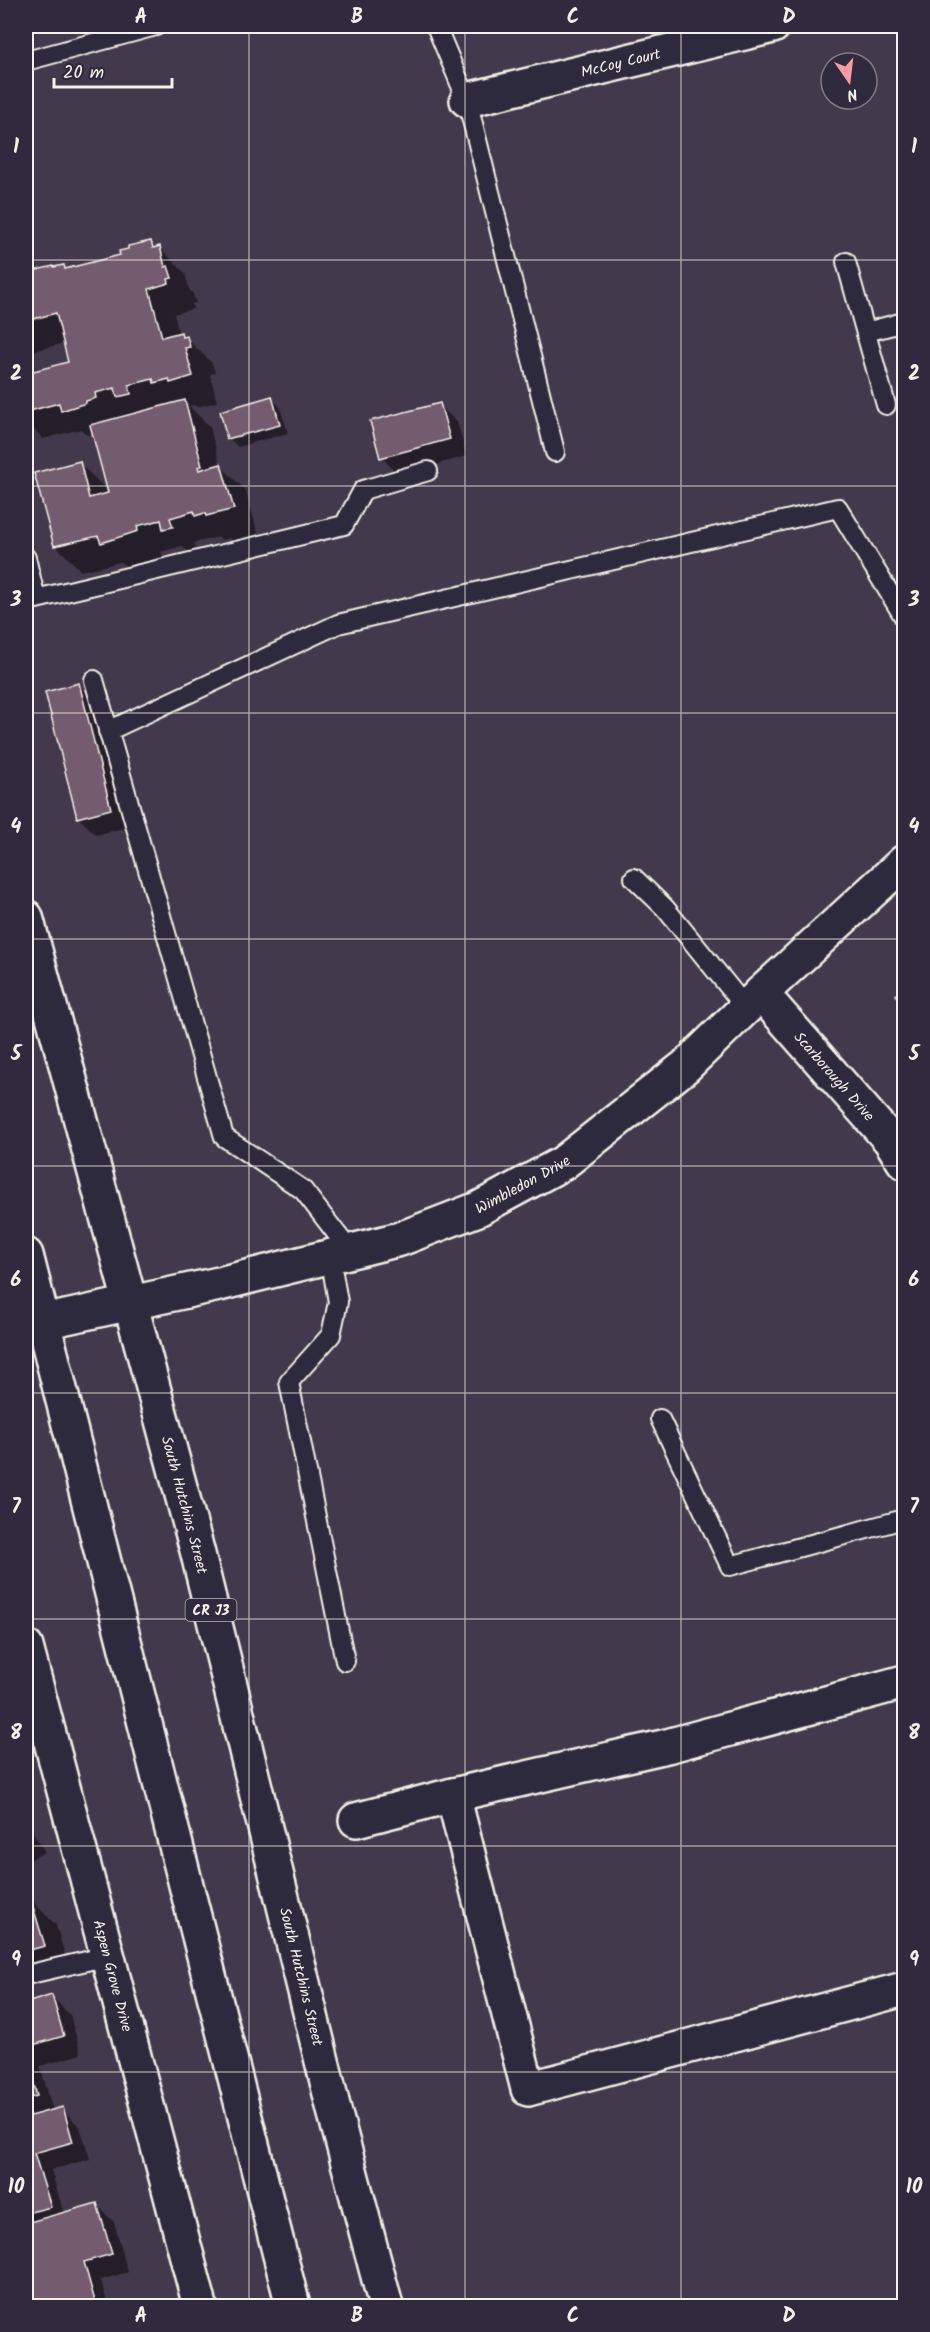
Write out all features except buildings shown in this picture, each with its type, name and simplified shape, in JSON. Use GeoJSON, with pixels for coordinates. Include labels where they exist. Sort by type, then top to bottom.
{"type":"FeatureCollection","features":[{"type":"Feature","properties":{"kind":"street","name":"McCoy Court"},"geometry":{"type":"LineString","coordinates":[[467,100],[772,26]]}},
{"type":"Feature","properties":{"kind":"street","name":"Wimbledon Drive"},"geometry":{"type":"LineString","coordinates":[[43,1322],[219,1284],[400,1239],[478,1209],[563,1163],[686,1066],[753,1000],[904,862]]}},
{"type":"Feature","properties":{"kind":"street","name":"South Hutchins Street"},"geometry":{"type":"LineString","coordinates":[[26,917],[197,1550],[334,2110],[386,2307]]}},
{"type":"Feature","properties":{"kind":"street","name":"Scarborough Drive"},"geometry":{"type":"LineString","coordinates":[[753,1000],[890,1140],[904,1162]]}},
{"type":"Feature","properties":{"kind":"street"},"geometry":{"type":"LineString","coordinates":[[26,1255],[293,2307]]}},
{"type":"Feature","properties":{"kind":"street","name":"Aspen Grove Drive"},"geometry":{"type":"LineString","coordinates":[[26,1647],[200,2307]]}},
{"type":"Feature","properties":{"kind":"street"},"geometry":{"type":"LineString","coordinates":[[356,1820],[666,1746],[904,1682]]}},
{"type":"Feature","properties":{"kind":"street"},"geometry":{"type":"LineString","coordinates":[[453,1796],[528,2089],[904,1989]]}},
{"type":"Feature","properties":{"kind":"lane"},"geometry":{"type":"LineString","coordinates":[[26,62],[156,26]]}},
{"type":"Feature","properties":{"kind":"lane"},"geometry":{"type":"LineString","coordinates":[[436,26],[467,100],[555,452]]}},
{"type":"Feature","properties":{"kind":"lane"},"geometry":{"type":"LineString","coordinates":[[846,262],[886,405]]}},
{"type":"Feature","properties":{"kind":"lane"},"geometry":{"type":"LineString","coordinates":[[866,332],[904,322]]}},
{"type":"Feature","properties":{"kind":"lane"},"geometry":{"type":"LineString","coordinates":[[26,558],[36,598],[344,525],[363,490],[428,471]]}},
{"type":"Feature","properties":{"kind":"lane"},"geometry":{"type":"LineString","coordinates":[[108,731],[338,624],[838,508],[904,617]]}},
{"type":"Feature","properties":{"kind":"lane"},"geometry":{"type":"LineString","coordinates":[[94,680],[224,1137],[303,1190],[340,1254],[338,1302],[332,1335],[289,1382],[345,1661]]}},
{"type":"Feature","properties":{"kind":"lane"},"geometry":{"type":"LineString","coordinates":[[634,878],[753,1000]]}},
{"type":"Feature","properties":{"kind":"lane"},"geometry":{"type":"LineString","coordinates":[[660,1419],[730,1566],[904,1519]]}},
{"type":"Feature","properties":{"kind":"lane"},"geometry":{"type":"LineString","coordinates":[[26,1975],[108,1956]]}}]}
